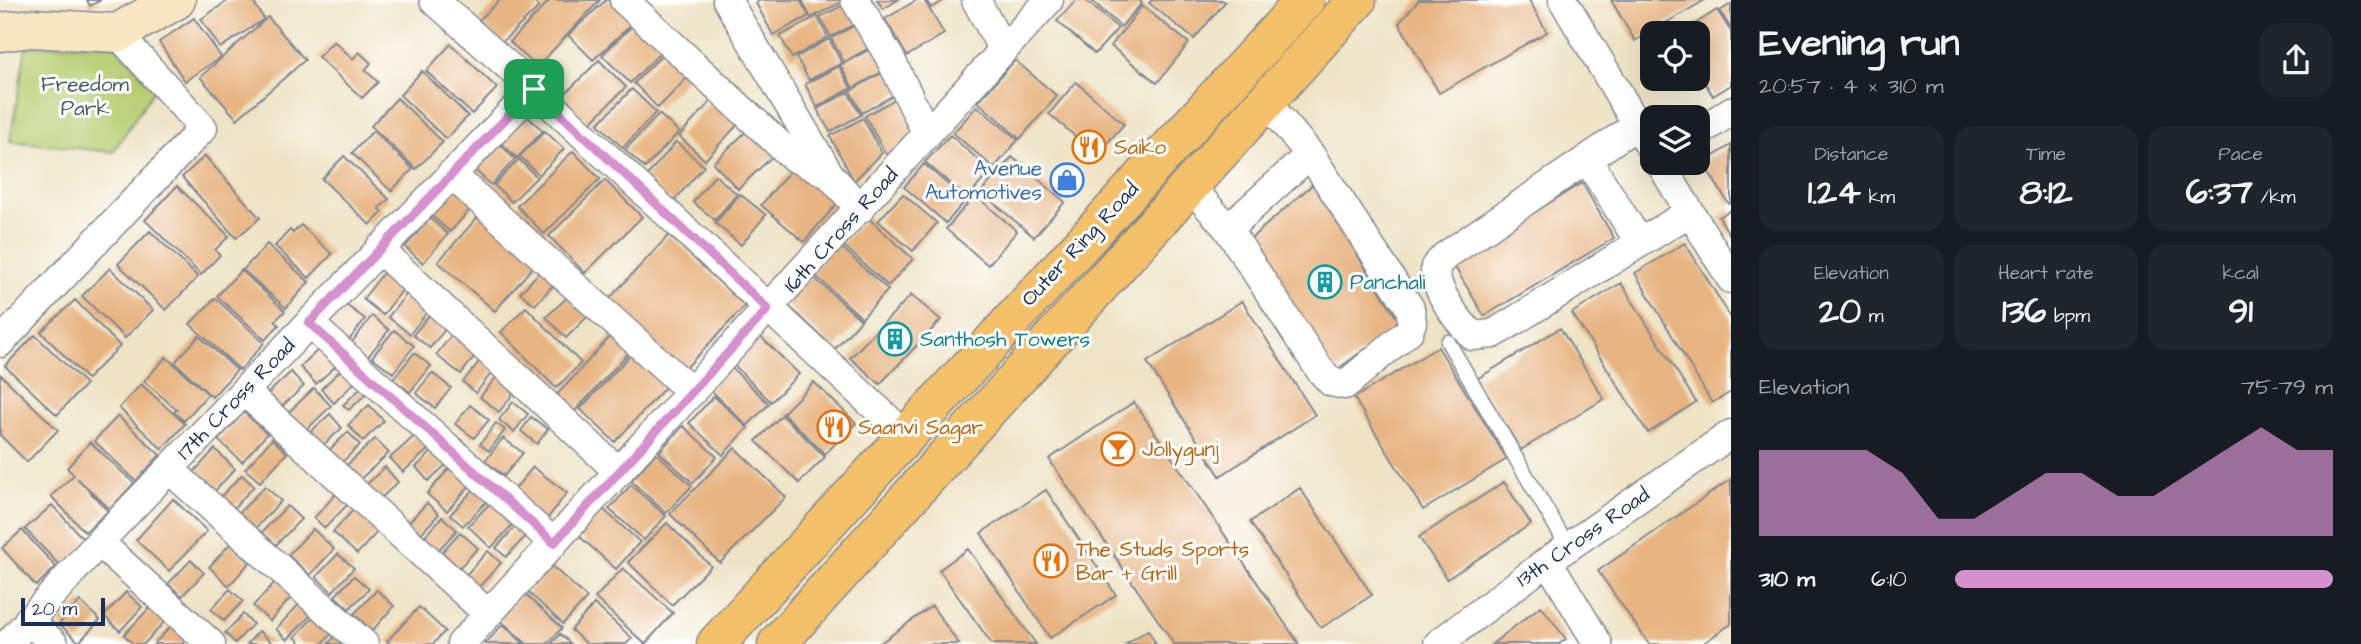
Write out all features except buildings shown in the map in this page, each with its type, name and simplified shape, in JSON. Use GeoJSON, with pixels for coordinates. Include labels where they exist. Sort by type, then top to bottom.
{"type":"FeatureCollection","features":[{"type":"Feature","properties":{"kind":"highway","name":"Outer Ring Road"},"geometry":{"type":"LineString","coordinates":[[716,644],[1304,0]]}},
{"type":"Feature","properties":{"kind":"highway","name":"Outer Ring Road"},"geometry":{"type":"LineString","coordinates":[[777,644],[1357,0]]}},
{"type":"Feature","properties":{"kind":"street"},"geometry":{"type":"LineString","coordinates":[[0,32],[32,28],[117,33],[176,0]]}},
{"type":"Feature","properties":{"kind":"street"},"geometry":{"type":"LineString","coordinates":[[435,0],[905,435]]}},
{"type":"Feature","properties":{"kind":"street"},"geometry":{"type":"LineString","coordinates":[[624,0],[793,157],[830,175]]}},
{"type":"Feature","properties":{"kind":"street"},"geometry":{"type":"LineString","coordinates":[[727,0],[830,175],[860,209]]}},
{"type":"Feature","properties":{"kind":"street"},"geometry":{"type":"LineString","coordinates":[[855,0],[889,57],[927,134]]}},
{"type":"Feature","properties":{"kind":"street"},"geometry":{"type":"LineString","coordinates":[[976,0],[1003,50]]}},
{"type":"Feature","properties":{"kind":"street","name":"16th Cross Road"},"geometry":{"type":"LineString","coordinates":[[461,644],[1049,0]]}},
{"type":"Feature","properties":{"kind":"street"},"geometry":{"type":"LineString","coordinates":[[1563,0],[1640,130]]}},
{"type":"Feature","properties":{"kind":"street"},"geometry":{"type":"LineString","coordinates":[[0,343],[202,128],[117,33]]}},
{"type":"Feature","properties":{"kind":"street","name":"17th Cross Road"},"geometry":{"type":"LineString","coordinates":[[8,644],[99,542],[534,89]]}},
{"type":"Feature","properties":{"kind":"street"},"geometry":{"type":"LineString","coordinates":[[1190,186],[1228,229],[1320,370],[1331,382],[1345,385],[1409,331],[1412,322],[1410,308],[1310,154],[1266,102]]}},
{"type":"Feature","properties":{"kind":"street"},"geometry":{"type":"LineString","coordinates":[[1710,120],[1731,111]]}},
{"type":"Feature","properties":{"kind":"street"},"geometry":{"type":"LineString","coordinates":[[1637,125],[1445,256],[1435,267],[1435,280],[1473,336],[1493,334],[1690,212]]}},
{"type":"Feature","properties":{"kind":"street"},"geometry":{"type":"LineString","coordinates":[[1228,229],[1310,154]]}},
{"type":"Feature","properties":{"kind":"street"},"geometry":{"type":"LineString","coordinates":[[1587,159],[1640,243]]}},
{"type":"Feature","properties":{"kind":"street"},"geometry":{"type":"LineString","coordinates":[[451,174],[692,392]]}},
{"type":"Feature","properties":{"kind":"street"},"geometry":{"type":"LineString","coordinates":[[1667,175],[1731,279]]}},
{"type":"Feature","properties":{"kind":"street"},"geometry":{"type":"LineString","coordinates":[[379,249],[618,472]]}},
{"type":"Feature","properties":{"kind":"street"},"geometry":{"type":"LineString","coordinates":[[309,323],[554,543]]}},
{"type":"Feature","properties":{"kind":"street"},"geometry":{"type":"LineString","coordinates":[[244,391],[488,614]]}},
{"type":"Feature","properties":{"kind":"street","name":"13th Cross Road"},"geometry":{"type":"LineString","coordinates":[[1438,644],[1558,554],[1731,435]]}},
{"type":"Feature","properties":{"kind":"street"},"geometry":{"type":"LineString","coordinates":[[169,469],[364,644]]}},
{"type":"Feature","properties":{"kind":"street"},"geometry":{"type":"LineString","coordinates":[[99,542],[211,644]]}},
{"type":"Feature","properties":{"kind":"street"},"geometry":{"type":"LineString","coordinates":[[1558,554],[1598,644]]}},
{"type":"Feature","properties":{"kind":"street"},"geometry":{"type":"LineString","coordinates":[[28,620],[54,644]]}},
{"type":"Feature","properties":{"kind":"lane"},"geometry":{"type":"LineString","coordinates":[[1448,342],[1558,554]]}},
{"type":"Feature","properties":{"kind":"green space","name":"Freedom Park"},"geometry":{"type":"Polygon","coordinates":[[[114,43],[154,90],[113,152],[10,141],[26,47],[114,43]]]}},
{"type":"Feature","properties":{"kind":"place","name":"Saiko"},"geometry":{"type":"Point","coordinates":[1089,147]}},
{"type":"Feature","properties":{"kind":"place","name":"Avenue Automotives"},"geometry":{"type":"Point","coordinates":[1067,180]}},
{"type":"Feature","properties":{"kind":"place","name":"Panchali"},"geometry":{"type":"Point","coordinates":[1325,282]}},
{"type":"Feature","properties":{"kind":"place","name":"Santhosh Towers"},"geometry":{"type":"Point","coordinates":[895,339]}},
{"type":"Feature","properties":{"kind":"place","name":"Saanvi Sagar"},"geometry":{"type":"Point","coordinates":[834,427]}},
{"type":"Feature","properties":{"kind":"place","name":"Jollygunj"},"geometry":{"type":"Point","coordinates":[1118,449]}},
{"type":"Feature","properties":{"kind":"place","name":"The Studs Sports Bar + Grill"},"geometry":{"type":"Point","coordinates":[1051,561]}},
{"type":"Feature","properties":{"kind":"route"},"geometry":{"type":"LineString","coordinates":[[534,89],[768,309],[554,543],[309,323],[534,89]]}}]}
